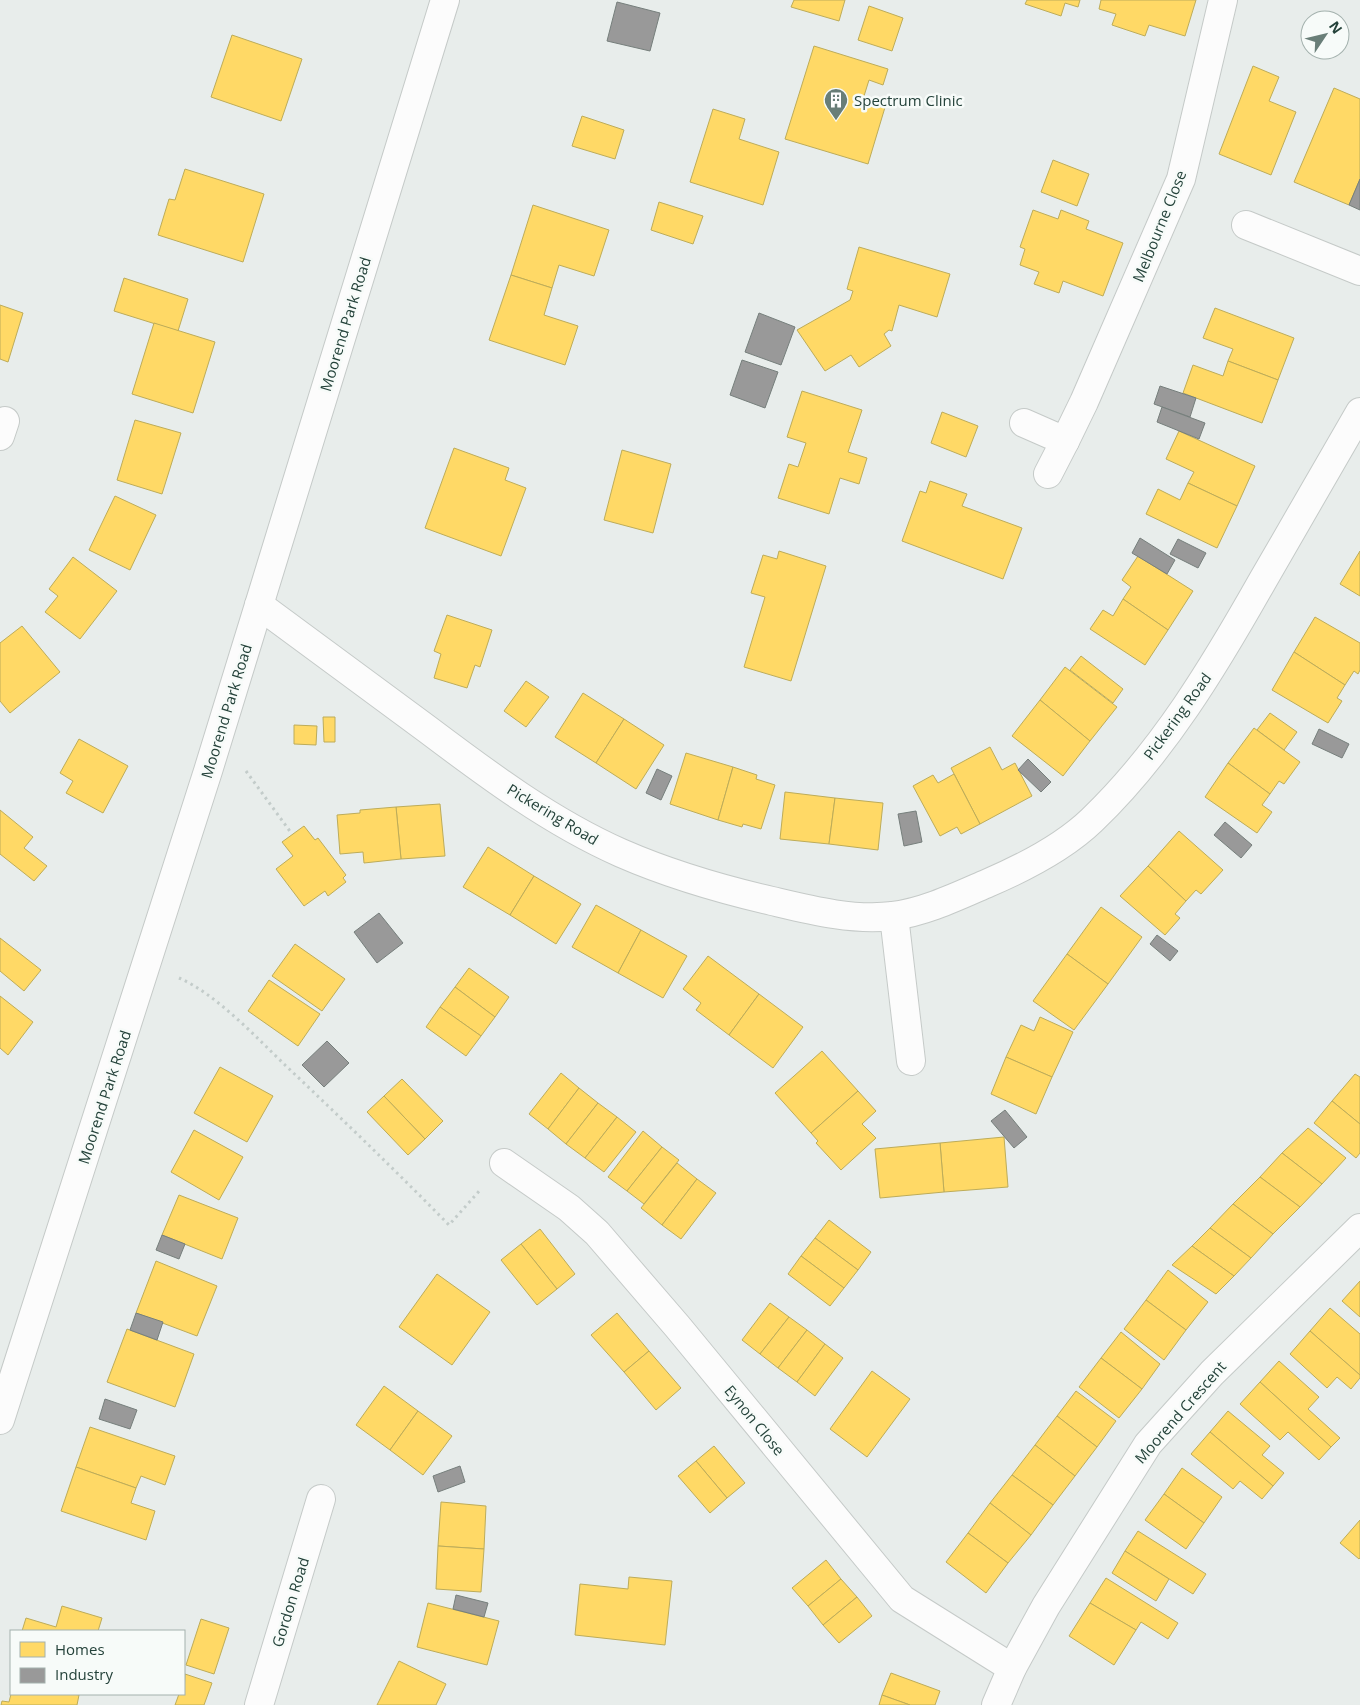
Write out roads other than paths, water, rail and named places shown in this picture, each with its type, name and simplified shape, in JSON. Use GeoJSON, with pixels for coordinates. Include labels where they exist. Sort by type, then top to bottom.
{"type":"FeatureCollection","features":[{"type":"Feature","properties":{"kind":"street","name":"Moorend Park Road"},"geometry":{"type":"LineString","coordinates":[[0,1420],[146,965],[445,0]]}},
{"type":"Feature","properties":{"kind":"street","name":"Melbourne Close"},"geometry":{"type":"LineString","coordinates":[[1048,474],[1084,402],[1181,179],[1223,0]]}},
{"type":"Feature","properties":{"kind":"street"},"geometry":{"type":"LineString","coordinates":[[1246,225],[1360,271]]}},
{"type":"Feature","properties":{"kind":"street","name":"Pickering Road"},"geometry":{"type":"LineString","coordinates":[[259,604],[506,786],[563,823],[620,852],[672,873],[726,890],[834,913],[894,916],[958,896],[1030,862],[1089,823],[1112,799],[1166,732],[1219,657],[1360,412]]}},
{"type":"Feature","properties":{"kind":"street"},"geometry":{"type":"LineString","coordinates":[[1024,423],[1065,441]]}},
{"type":"Feature","properties":{"kind":"street"},"geometry":{"type":"LineString","coordinates":[[894,916],[911,1061]]}},
{"type":"Feature","properties":{"kind":"street","name":"Eynon Close"},"geometry":{"type":"LineString","coordinates":[[504,1163],[569,1208],[597,1233],[678,1326],[902,1600],[1012,1668]]}},
{"type":"Feature","properties":{"kind":"street","name":"Moorend Crescent"},"geometry":{"type":"LineString","coordinates":[[996,1705],[1012,1668],[1046,1606],[1148,1444],[1212,1373],[1360,1228]]}},
{"type":"Feature","properties":{"kind":"street","name":"Gordon Road"},"geometry":{"type":"LineString","coordinates":[[259,1705],[321,1499]]}},
{"type":"Feature","properties":{"kind":"place","name":"Spectrum Clinic"},"geometry":{"type":"Point","coordinates":[836,121]}}]}
